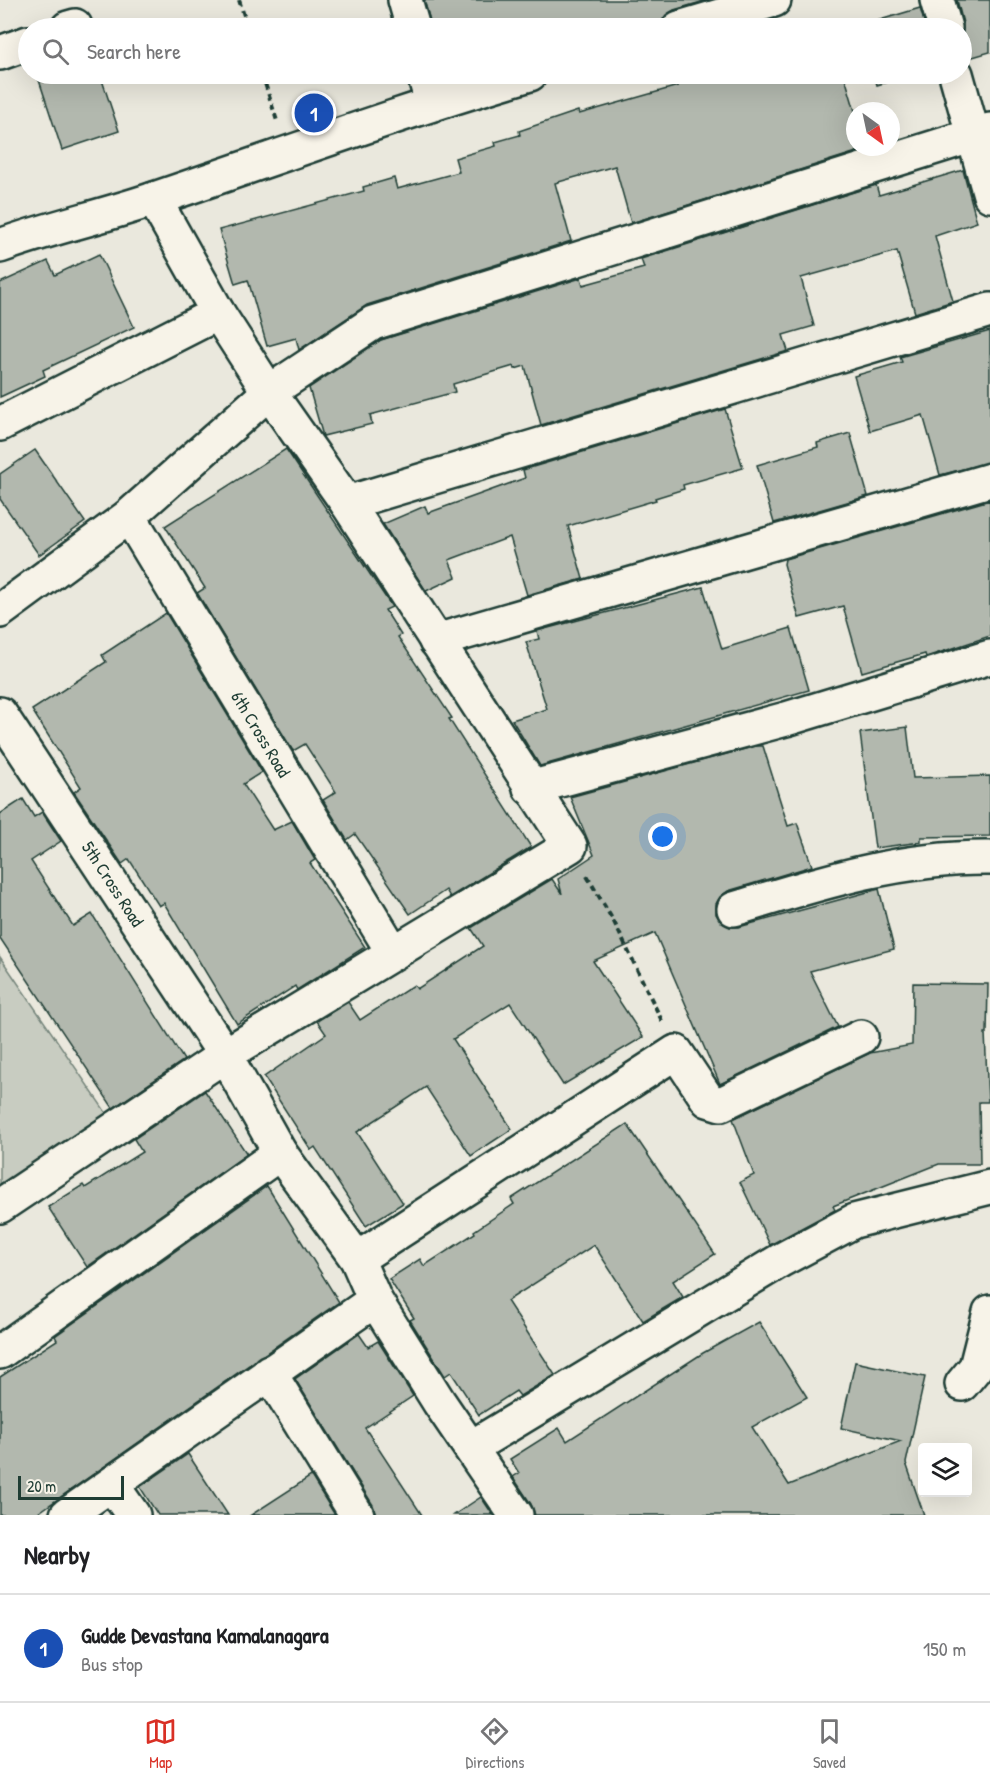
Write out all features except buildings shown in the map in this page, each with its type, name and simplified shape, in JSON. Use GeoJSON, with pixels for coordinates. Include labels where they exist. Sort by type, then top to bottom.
{"type":"FeatureCollection","features":[{"type":"Feature","properties":{"kind":"street"},"geometry":{"type":"LineString","coordinates":[[405,0],[410,18]]}},
{"type":"Feature","properties":{"kind":"street"},"geometry":{"type":"LineString","coordinates":[[713,18],[774,0]]}},
{"type":"Feature","properties":{"kind":"street"},"geometry":{"type":"LineString","coordinates":[[937,0],[942,18]]}},
{"type":"Feature","properties":{"kind":"street"},"geometry":{"type":"LineString","coordinates":[[0,53],[18,47]]}},
{"type":"Feature","properties":{"kind":"street"},"geometry":{"type":"LineString","coordinates":[[0,246],[48,229],[154,199],[287,153],[428,88],[457,84]]}},
{"type":"Feature","properties":{"kind":"street"},"geometry":{"type":"LineString","coordinates":[[960,84],[981,133],[990,195]]}},
{"type":"Feature","properties":{"kind":"street"},"geometry":{"type":"LineString","coordinates":[[0,611],[129,516],[269,392],[373,323],[981,133]]}},
{"type":"Feature","properties":{"kind":"street"},"geometry":{"type":"LineString","coordinates":[[0,1206],[225,1055],[393,951],[570,846],[347,503],[269,392],[218,314],[154,199]]}},
{"type":"Feature","properties":{"kind":"street"},"geometry":{"type":"LineString","coordinates":[[347,503],[990,310]]}},
{"type":"Feature","properties":{"kind":"street"},"geometry":{"type":"LineString","coordinates":[[0,424],[218,314]]}},
{"type":"Feature","properties":{"kind":"street"},"geometry":{"type":"LineString","coordinates":[[436,641],[990,480]]}},
{"type":"Feature","properties":{"kind":"street","name":"6th Cross Road"},"geometry":{"type":"LineString","coordinates":[[129,516],[393,951]]}},
{"type":"Feature","properties":{"kind":"street"},"geometry":{"type":"LineString","coordinates":[[531,788],[786,719],[990,657]]}},
{"type":"Feature","properties":{"kind":"street","name":"5th Cross Road"},"geometry":{"type":"LineString","coordinates":[[0,714],[225,1055],[280,1153],[357,1259],[375,1300],[438,1402],[472,1447],[516,1515]]}},
{"type":"Feature","properties":{"kind":"street"},"geometry":{"type":"LineString","coordinates":[[734,909],[849,874],[956,858],[990,858]]}},
{"type":"Feature","properties":{"kind":"street"},"geometry":{"type":"LineString","coordinates":[[357,1259],[676,1052],[708,1100],[721,1104],[861,1037]]}},
{"type":"Feature","properties":{"kind":"street"},"geometry":{"type":"LineString","coordinates":[[0,1352],[280,1153]]}},
{"type":"Feature","properties":{"kind":"street"},"geometry":{"type":"LineString","coordinates":[[472,1447],[781,1260],[854,1221],[990,1188]]}},
{"type":"Feature","properties":{"kind":"street"},"geometry":{"type":"LineString","coordinates":[[67,1515],[375,1300]]}},
{"type":"Feature","properties":{"kind":"street"},"geometry":{"type":"LineString","coordinates":[[962,1384],[976,1367],[990,1312]]}},
{"type":"Feature","properties":{"kind":"street"},"geometry":{"type":"LineString","coordinates":[[269,1372],[357,1515]]}},
{"type":"Feature","properties":{"kind":"street"},"geometry":{"type":"LineString","coordinates":[[112,1485],[133,1515]]}},
{"type":"Feature","properties":{"kind":"path"},"geometry":{"type":"LineString","coordinates":[[239,0],[245,18]]}},
{"type":"Feature","properties":{"kind":"path"},"geometry":{"type":"LineString","coordinates":[[265,84],[287,153]]}},
{"type":"Feature","properties":{"kind":"path"},"geometry":{"type":"LineString","coordinates":[[570,846],[614,922],[676,1052]]}},
{"type":"Feature","properties":{"kind":"shaded area"},"geometry":{"type":"Polygon","coordinates":[[[0,957],[107,1114],[0,1185],[0,957]]]}},
{"type":"Feature","properties":{"kind":"place","name":"Gudde Devastana Kamalanagara"},"geometry":{"type":"Point","coordinates":[314,113]}}]}
